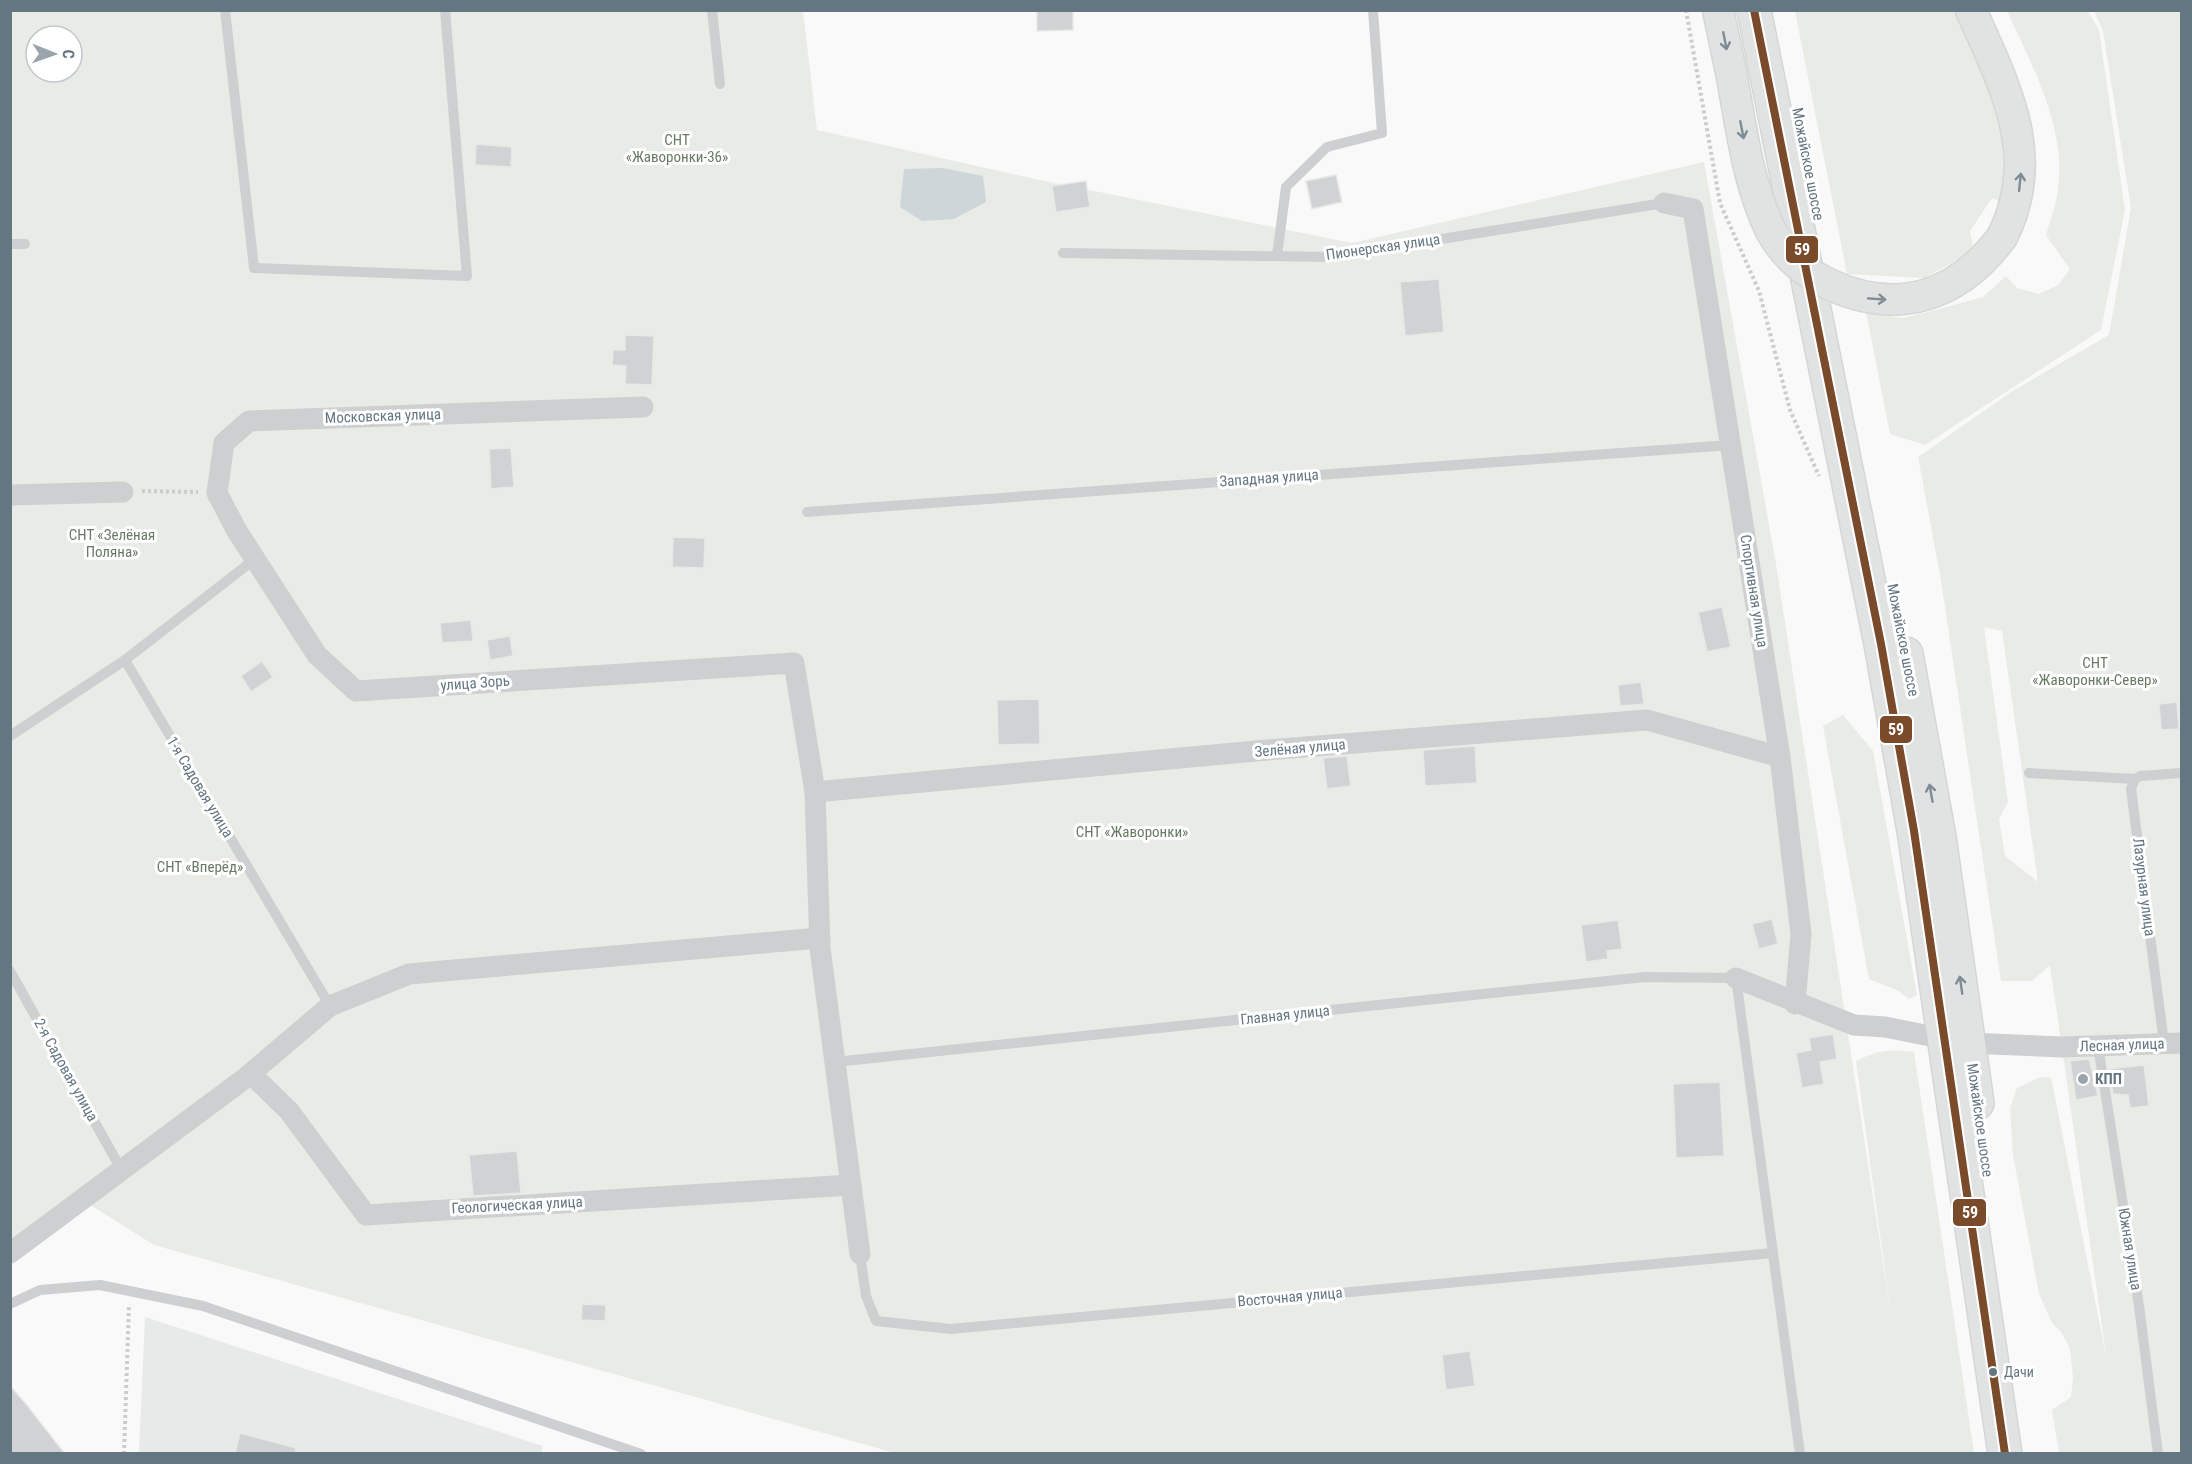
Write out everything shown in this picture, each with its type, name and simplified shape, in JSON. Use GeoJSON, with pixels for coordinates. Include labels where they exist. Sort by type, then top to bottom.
{"type":"FeatureCollection","features":[{"type":"Feature","properties":{"kind":"main road"},"geometry":{"type":"LineString","coordinates":[[1718,10],[1758,200],[1772,233],[1791,259],[1814,278],[1864,298],[1896,300],[1921,297],[1947,287],[1971,272],[2002,237],[2014,213],[2019,191],[2020,143],[1995,64],[1971,10]]}},
{"type":"Feature","properties":{"kind":"main road","name":"Можайское шоссе"},"geometry":{"type":"LineString","coordinates":[[1754,10],[1881,644],[1914,831],[1957,1041],[2026,1454]]}},
{"type":"Feature","properties":{"kind":"main road","name":"Можайское шоссе"},"geometry":{"type":"LineString","coordinates":[[1777,10],[1903,638],[1939,837],[1957,1041],[2005,1454]]}},
{"type":"Feature","properties":{"kind":"street","name":"Спортивная улица"},"geometry":{"type":"LineString","coordinates":[[1664,203],[1693,209],[1780,757],[1801,934],[1795,1004]]}},
{"type":"Feature","properties":{"kind":"street","name":"Московская улица"},"geometry":{"type":"LineString","coordinates":[[216,493],[224,443],[249,421],[643,407]]}},
{"type":"Feature","properties":{"kind":"street"},"geometry":{"type":"LineString","coordinates":[[10,495],[123,492]]}},
{"type":"Feature","properties":{"kind":"street","name":"улица Зорь"},"geometry":{"type":"LineString","coordinates":[[216,493],[237,531],[317,655],[356,691],[794,663],[815,792]]}},
{"type":"Feature","properties":{"kind":"street","name":"Зелёная улица"},"geometry":{"type":"LineString","coordinates":[[815,792],[1267,750],[1647,720],[1780,757]]}},
{"type":"Feature","properties":{"kind":"street"},"geometry":{"type":"LineString","coordinates":[[815,792],[820,938],[860,1254]]}},
{"type":"Feature","properties":{"kind":"street"},"geometry":{"type":"LineString","coordinates":[[10,1253],[250,1074],[330,1006],[410,974],[820,938]]}},
{"type":"Feature","properties":{"kind":"street","name":"Лесная улица"},"geometry":{"type":"LineString","coordinates":[[1736,978],[1795,1004],[1854,1025],[1885,1026],[1957,1041],[2062,1047],[2173,1043]]}},
{"type":"Feature","properties":{"kind":"street","name":"Геологическая улица"},"geometry":{"type":"LineString","coordinates":[[250,1074],[289,1111],[366,1215],[851,1185]]}},
{"type":"Feature","properties":{"kind":"lane"},"geometry":{"type":"LineString","coordinates":[[225,10],[254,268],[467,276],[445,10]]}},
{"type":"Feature","properties":{"kind":"lane"},"geometry":{"type":"LineString","coordinates":[[712,10],[720,84]]}},
{"type":"Feature","properties":{"kind":"lane"},"geometry":{"type":"LineString","coordinates":[[1277,256],[1286,187],[1327,147],[1382,132],[1372,10]]}},
{"type":"Feature","properties":{"kind":"lane","name":"Пионерская улица"},"geometry":{"type":"LineString","coordinates":[[1064,253],[1330,257],[1664,203]]}},
{"type":"Feature","properties":{"kind":"lane"},"geometry":{"type":"LineString","coordinates":[[10,244],[25,244]]}},
{"type":"Feature","properties":{"kind":"lane","name":"Западная улица"},"geometry":{"type":"LineString","coordinates":[[807,512],[1731,445]]}},
{"type":"Feature","properties":{"kind":"lane"},"geometry":{"type":"LineString","coordinates":[[10,736],[124,660],[255,559]]}},
{"type":"Feature","properties":{"kind":"lane","name":"1-я Садовая улица"},"geometry":{"type":"LineString","coordinates":[[124,660],[330,1006]]}},
{"type":"Feature","properties":{"kind":"lane"},"geometry":{"type":"LineString","coordinates":[[2029,773],[2135,779],[2149,775],[2181,772]]}},
{"type":"Feature","properties":{"kind":"lane","name":"Лазурная улица"},"geometry":{"type":"LineString","coordinates":[[2135,779],[2131,789],[2173,1043]]}},
{"type":"Feature","properties":{"kind":"lane","name":"2-я Садовая улица"},"geometry":{"type":"LineString","coordinates":[[10,971],[121,1169]]}},
{"type":"Feature","properties":{"kind":"lane","name":"Главная улица"},"geometry":{"type":"LineString","coordinates":[[835,1062],[1645,977],[1736,978]]}},
{"type":"Feature","properties":{"kind":"lane"},"geometry":{"type":"LineString","coordinates":[[1736,978],[1800,1454]]}},
{"type":"Feature","properties":{"kind":"lane","name":"Южная улица"},"geometry":{"type":"LineString","coordinates":[[2098,1046],[2140,1316],[2158,1454]]}},
{"type":"Feature","properties":{"kind":"lane","name":"Восточная улица"},"geometry":{"type":"LineString","coordinates":[[860,1254],[866,1296],[876,1321],[951,1329],[1773,1253]]}},
{"type":"Feature","properties":{"kind":"lane"},"geometry":{"type":"LineString","coordinates":[[10,1304],[40,1290],[100,1285],[203,1306],[641,1454]]}},
{"type":"Feature","properties":{"kind":"path"},"geometry":{"type":"LineString","coordinates":[[1686,10],[1720,202],[1759,291],[1790,410],[1824,484]]}},
{"type":"Feature","properties":{"kind":"path"},"geometry":{"type":"LineString","coordinates":[[123,492],[175,490],[216,493]]}},
{"type":"Feature","properties":{"kind":"path"},"geometry":{"type":"LineString","coordinates":[[124,1454],[130,1291]]}},
{"type":"Feature","properties":{"kind":"shaded area"},"geometry":{"type":"Polygon","coordinates":[[[943,168],[983,176],[986,202],[954,219],[922,221],[900,207],[904,169],[943,168]]]}},
{"type":"Feature","properties":{"kind":"shaded area"},"geometry":{"type":"Polygon","coordinates":[[[145,1317],[543,1446],[541,1454],[139,1454],[145,1317]]]}},
{"type":"Feature","properties":{"kind":"green space","name":"СНТ «Жаворонки»"},"geometry":{"type":"Polygon","coordinates":[[[11,11],[803,11],[817,130],[1035,179],[1352,243],[1704,162],[1776,564],[1892,1321],[1856,1061],[1884,1051],[1914,1052],[1974,1453],[895,1453],[154,1245],[89,1204],[11,1264],[11,11]]]}},
{"type":"Feature","properties":{"kind":"green space"},"geometry":{"type":"Polygon","coordinates":[[[1795,11],[1956,11],[1985,75],[2002,138],[2004,203],[1992,198],[1970,231],[1974,251],[1924,278],[1847,274],[1795,11]]]}},
{"type":"Feature","properties":{"kind":"green space"},"geometry":{"type":"Polygon","coordinates":[[[2007,11],[2088,11],[2099,30],[2125,210],[2101,330],[1925,445],[1890,434],[1866,312],[1903,318],[1939,309],[1983,297],[2006,276],[2017,288],[2039,294],[2058,285],[2070,269],[2046,235],[2056,200],[2059,171],[2058,147],[2053,123],[2037,77],[2007,11]]]}},
{"type":"Feature","properties":{"kind":"green space","name":"СНТ «Жаворонки-Север»"},"geometry":{"type":"Polygon","coordinates":[[[2094,11],[2181,11],[2181,1453],[2059,1453],[2052,1410],[2071,1397],[2073,1377],[2070,1349],[2062,1333],[2052,1323],[2039,1294],[2013,1155],[2010,1108],[2017,1088],[2038,1078],[2051,1077],[2107,1361],[2050,965],[2032,981],[2001,981],[1941,580],[1918,457],[2011,392],[2109,335],[2131,208],[2103,31],[2094,11]],[[1984,627],[2008,802],[1999,819],[2005,856],[2038,882],[2002,631],[1984,627]]]}},
{"type":"Feature","properties":{"kind":"green space"},"geometry":{"type":"Polygon","coordinates":[[[1843,715],[1873,751],[1917,995],[1909,999],[1899,991],[1869,979],[1823,726],[1843,715]]]}},
{"type":"Feature","properties":{"kind":"building"},"geometry":{"type":"Polygon","coordinates":[[[1037,10],[1073,10],[1073,30],[1037,31],[1037,10]]]}},
{"type":"Feature","properties":{"kind":"building"},"geometry":{"type":"Polygon","coordinates":[[[476,144],[512,147],[511,167],[475,165],[476,144]]]}},
{"type":"Feature","properties":{"kind":"building"},"geometry":{"type":"Polygon","coordinates":[[[1336,175],[1342,202],[1312,209],[1306,181],[1336,175]]]}},
{"type":"Feature","properties":{"kind":"building"},"geometry":{"type":"Polygon","coordinates":[[[1086,181],[1090,207],[1056,212],[1052,186],[1086,181]]]}},
{"type":"Feature","properties":{"kind":"building"},"geometry":{"type":"Polygon","coordinates":[[[1439,279],[1444,332],[1405,336],[1400,282],[1439,279]]]}},
{"type":"Feature","properties":{"kind":"building"},"geometry":{"type":"Polygon","coordinates":[[[625,335],[654,336],[652,385],[625,384],[626,366],[612,365],[613,350],[625,350],[625,335]]]}},
{"type":"Feature","properties":{"kind":"building"},"geometry":{"type":"Polygon","coordinates":[[[511,448],[514,487],[491,489],[489,449],[511,448]]]}},
{"type":"Feature","properties":{"kind":"building"},"geometry":{"type":"Polygon","coordinates":[[[673,537],[705,538],[704,568],[672,567],[673,537]]]}},
{"type":"Feature","properties":{"kind":"building"},"geometry":{"type":"Polygon","coordinates":[[[1722,607],[1731,647],[1707,652],[1698,612],[1722,607]]]}},
{"type":"Feature","properties":{"kind":"building"},"geometry":{"type":"Polygon","coordinates":[[[471,620],[473,641],[442,643],[440,623],[471,620]]]}},
{"type":"Feature","properties":{"kind":"building"},"geometry":{"type":"Polygon","coordinates":[[[510,636],[513,656],[490,660],[487,640],[510,636]]]}},
{"type":"Feature","properties":{"kind":"building"},"geometry":{"type":"Polygon","coordinates":[[[262,661],[273,677],[251,692],[241,676],[262,661]]]}},
{"type":"Feature","properties":{"kind":"building"},"geometry":{"type":"Polygon","coordinates":[[[1641,682],[1644,704],[1620,706],[1618,685],[1641,682]]]}},
{"type":"Feature","properties":{"kind":"building"},"geometry":{"type":"Polygon","coordinates":[[[1039,699],[1040,744],[998,745],[997,700],[1039,699]]]}},
{"type":"Feature","properties":{"kind":"building"},"geometry":{"type":"Polygon","coordinates":[[[2177,702],[2179,729],[2161,730],[2159,704],[2177,702]]]}},
{"type":"Feature","properties":{"kind":"building"},"geometry":{"type":"Polygon","coordinates":[[[1475,746],[1477,783],[1425,786],[1423,750],[1475,746]]]}},
{"type":"Feature","properties":{"kind":"building"},"geometry":{"type":"Polygon","coordinates":[[[1347,756],[1351,786],[1327,789],[1323,758],[1347,756]]]}},
{"type":"Feature","properties":{"kind":"building"},"geometry":{"type":"Polygon","coordinates":[[[1772,919],[1778,944],[1759,949],[1752,924],[1772,919]]]}},
{"type":"Feature","properties":{"kind":"building"},"geometry":{"type":"Polygon","coordinates":[[[1618,920],[1622,949],[1607,951],[1608,959],[1586,962],[1581,925],[1618,920]]]}},
{"type":"Feature","properties":{"kind":"building"},"geometry":{"type":"Polygon","coordinates":[[[1833,1034],[1837,1059],[1820,1062],[1824,1084],[1802,1088],[1796,1053],[1811,1050],[1809,1038],[1833,1034]]]}},
{"type":"Feature","properties":{"kind":"building","name":"КПП"},"geometry":{"type":"Polygon","coordinates":[[[2089,1059],[2098,1096],[2076,1100],[2070,1061],[2089,1059]]]}},
{"type":"Feature","properties":{"kind":"building"},"geometry":{"type":"Polygon","coordinates":[[[2144,1065],[2149,1106],[2130,1108],[2128,1095],[2113,1094],[2109,1069],[2144,1065]]]}},
{"type":"Feature","properties":{"kind":"building"},"geometry":{"type":"Polygon","coordinates":[[[1720,1082],[1724,1156],[1676,1158],[1673,1084],[1720,1082]]]}},
{"type":"Feature","properties":{"kind":"building"},"geometry":{"type":"Polygon","coordinates":[[[517,1151],[521,1193],[473,1196],[469,1155],[517,1151]]]}},
{"type":"Feature","properties":{"kind":"building"},"geometry":{"type":"Polygon","coordinates":[[[582,1304],[606,1305],[605,1321],[581,1320],[582,1304]]]}},
{"type":"Feature","properties":{"kind":"building"},"geometry":{"type":"Polygon","coordinates":[[[1470,1351],[1475,1386],[1446,1390],[1442,1355],[1470,1351]]]}},
{"type":"Feature","properties":{"kind":"building"},"geometry":{"type":"Polygon","coordinates":[[[10,1386],[26,1404],[65,1454],[10,1454],[10,1386]]]}},
{"type":"Feature","properties":{"kind":"building"},"geometry":{"type":"Polygon","coordinates":[[[240,1433],[296,1448],[295,1454],[235,1454],[240,1433]]]}},
{"type":"Feature","properties":{"kind":"transit line","name":"59"},"geometry":{"type":"LineString","coordinates":[[1754,10],[1881,644],[1914,831],[2005,1454]]}},
{"type":"Feature","properties":{"kind":"place","name":"КПП"},"geometry":{"type":"Point","coordinates":[2083,1079]}},
{"type":"Feature","properties":{"kind":"place","name":"Дачи"},"geometry":{"type":"Point","coordinates":[1993,1372]}},
{"type":"Feature","properties":{"kind":"park label","name":"СНТ «Жаворонки-36»"},"geometry":{"type":"Point","coordinates":[677,148]}},
{"type":"Feature","properties":{"kind":"park label","name":"СНТ «Зелёная Поляна»"},"geometry":{"type":"Point","coordinates":[112,544]}},
{"type":"Feature","properties":{"kind":"park label","name":"СНТ «Вперёд»"},"geometry":{"type":"Point","coordinates":[200,867]}}]}
